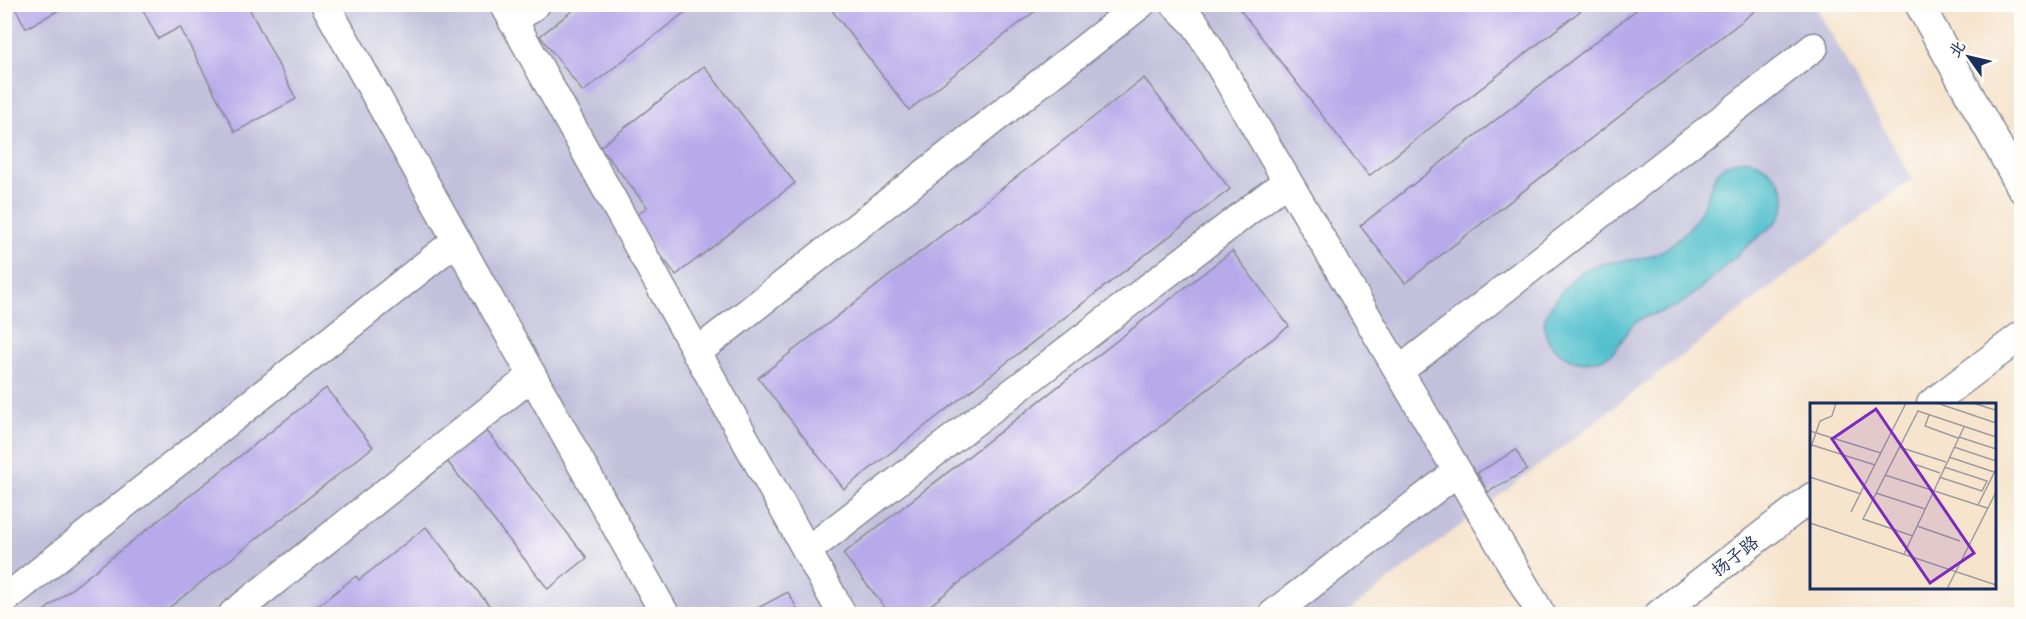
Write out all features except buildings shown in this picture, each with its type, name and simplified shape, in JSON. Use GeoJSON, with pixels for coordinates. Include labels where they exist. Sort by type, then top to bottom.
{"type":"FeatureCollection","features":[{"type":"Feature","properties":{"kind":"street"},"geometry":{"type":"LineString","coordinates":[[325,4],[665,615]]}},
{"type":"Feature","properties":{"kind":"street"},"geometry":{"type":"LineString","coordinates":[[536,4],[508,13],[842,615]]}},
{"type":"Feature","properties":{"kind":"street"},"geometry":{"type":"LineString","coordinates":[[696,353],[1141,4]]}},
{"type":"Feature","properties":{"kind":"street"},"geometry":{"type":"LineString","coordinates":[[1175,4],[1196,25],[1541,615]]}},
{"type":"Feature","properties":{"kind":"street"},"geometry":{"type":"LineString","coordinates":[[1919,4],[2022,189]]}},
{"type":"Feature","properties":{"kind":"street"},"geometry":{"type":"LineString","coordinates":[[1399,371],[1814,47]]}},
{"type":"Feature","properties":{"kind":"street"},"geometry":{"type":"LineString","coordinates":[[807,551],[1287,181]]}},
{"type":"Feature","properties":{"kind":"street"},"geometry":{"type":"LineString","coordinates":[[4,600],[457,240]]}},
{"type":"Feature","properties":{"kind":"street"},"geometry":{"type":"LineString","coordinates":[[1934,403],[2022,334]]}},
{"type":"Feature","properties":{"kind":"street"},"geometry":{"type":"LineString","coordinates":[[233,615],[532,376]]}},
{"type":"Feature","properties":{"kind":"street"},"geometry":{"type":"LineString","coordinates":[[1273,615],[1457,472]]}},
{"type":"Feature","properties":{"kind":"street","name":"扬子路"},"geometry":{"type":"LineString","coordinates":[[1659,615],[1810,498]]}},
{"type":"Feature","properties":{"kind":"shaded area"},"geometry":{"type":"Polygon","coordinates":[[[4,5],[1815,5],[1912,179],[1345,614],[5,614],[4,5]]]}},
{"type":"Feature","properties":{"kind":"water"},"geometry":{"type":"Polygon","coordinates":[[[1746,159],[1769,170],[1784,191],[1784,208],[1774,224],[1682,303],[1636,322],[1616,349],[1603,358],[1583,362],[1562,354],[1554,347],[1548,339],[1545,319],[1550,308],[1573,278],[1601,264],[1640,259],[1658,253],[1667,247],[1677,240],[1696,219],[1713,180],[1721,169],[1727,164],[1746,159]]]}}]}
